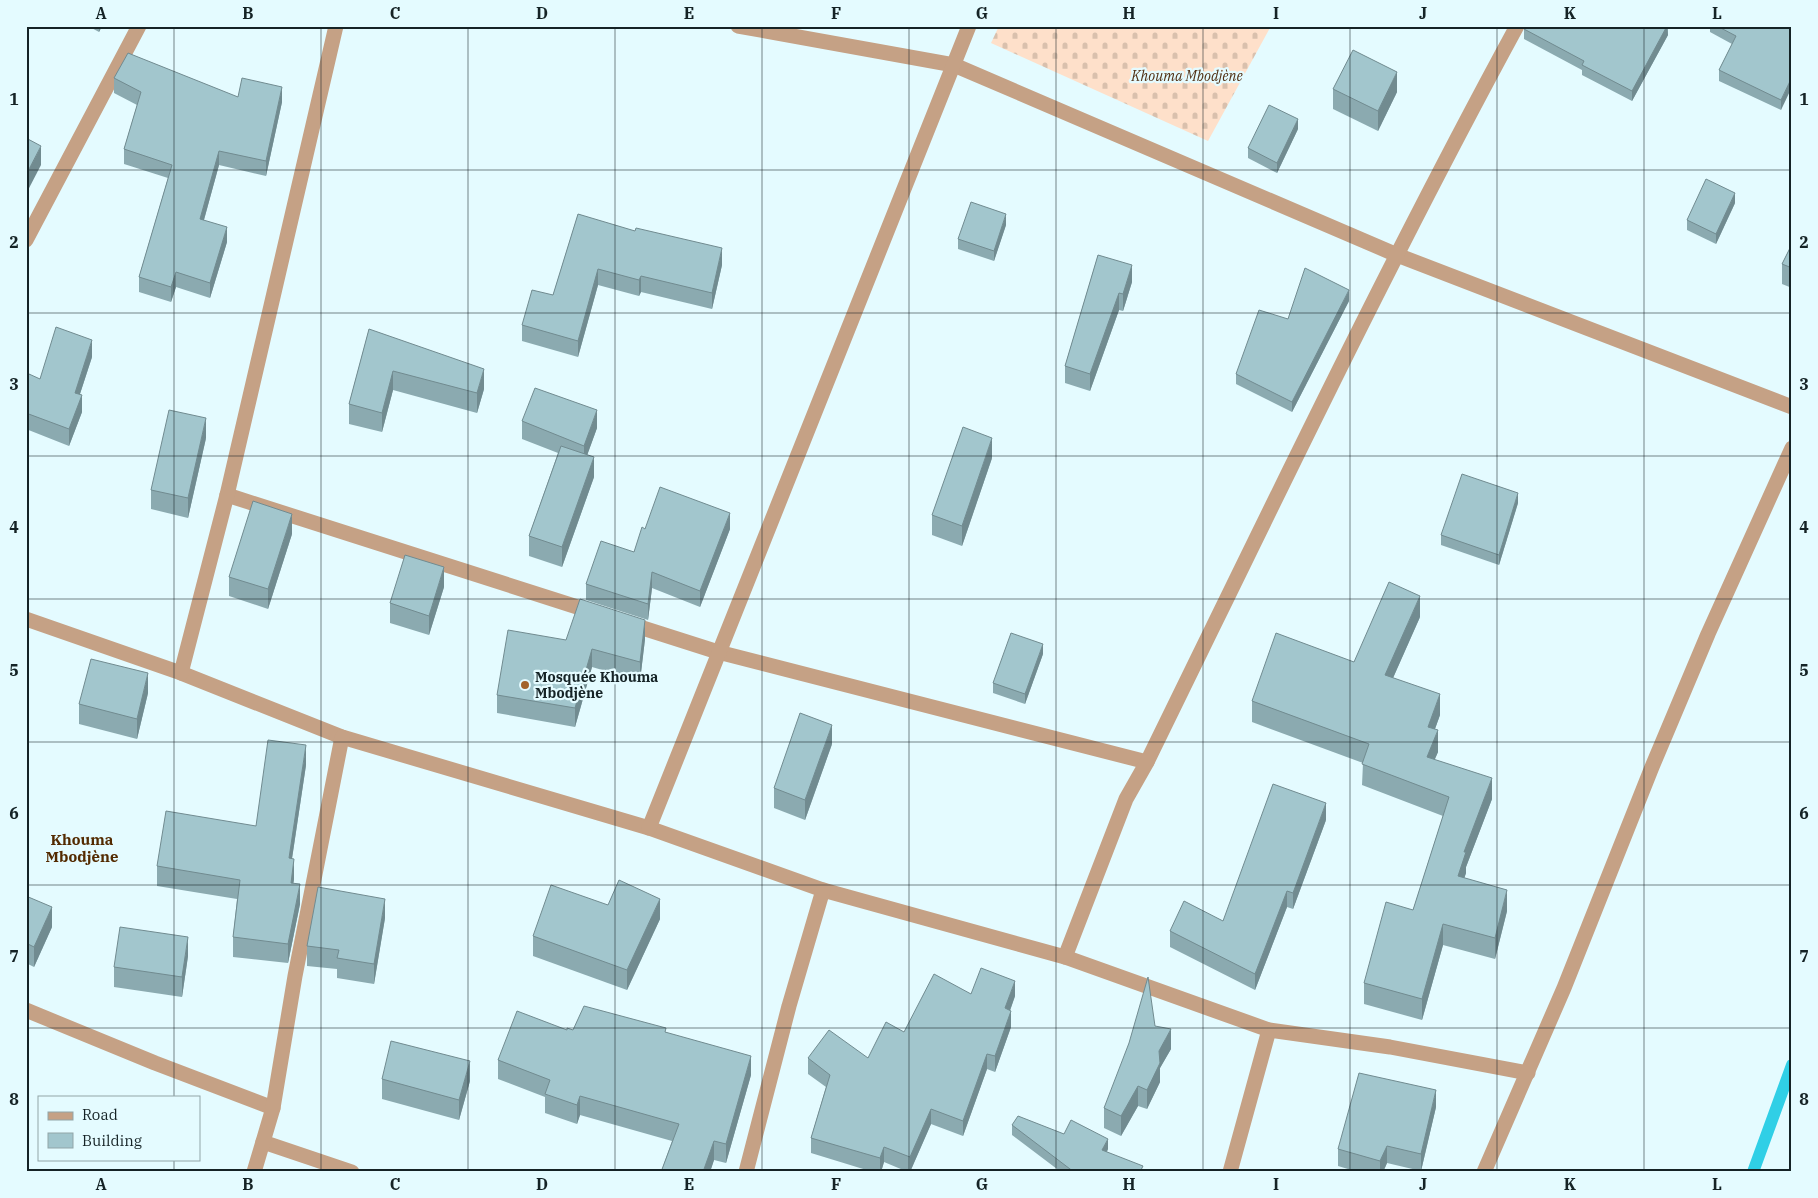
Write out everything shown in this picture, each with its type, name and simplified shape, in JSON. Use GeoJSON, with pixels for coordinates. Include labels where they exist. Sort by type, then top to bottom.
{"type":"FeatureCollection","features":[{"type":"Feature","properties":{"kind":"street"},"geometry":{"type":"LineString","coordinates":[[26,240],[139,26]]}},
{"type":"Feature","properties":{"kind":"street"},"geometry":{"type":"LineString","coordinates":[[181,673],[227,496],[336,26]]}},
{"type":"Feature","properties":{"kind":"street"},"geometry":{"type":"LineString","coordinates":[[738,26],[954,65],[1397,255],[1792,407]]}},
{"type":"Feature","properties":{"kind":"street"},"geometry":{"type":"LineString","coordinates":[[648,828],[969,26]]}},
{"type":"Feature","properties":{"kind":"street"},"geometry":{"type":"LineString","coordinates":[[1065,957],[1126,799],[1147,762],[1397,255],[1517,26]]}},
{"type":"Feature","properties":{"kind":"street"},"geometry":{"type":"LineString","coordinates":[[1484,1172],[1568,978],[1652,767],[1712,625],[1792,448]]}},
{"type":"Feature","properties":{"kind":"street"},"geometry":{"type":"LineString","coordinates":[[227,496],[718,652],[1147,762]]}},
{"type":"Feature","properties":{"kind":"street"},"geometry":{"type":"LineString","coordinates":[[26,619],[181,673],[342,737],[648,828],[824,890],[1065,957],[1268,1030],[1390,1047],[1528,1073]]}},
{"type":"Feature","properties":{"kind":"street"},"geometry":{"type":"LineString","coordinates":[[254,1172],[273,1108],[295,976],[342,737]]}},
{"type":"Feature","properties":{"kind":"street"},"geometry":{"type":"LineString","coordinates":[[746,1172],[790,1006],[824,890]]}},
{"type":"Feature","properties":{"kind":"street"},"geometry":{"type":"LineString","coordinates":[[26,1010],[155,1064],[273,1108]]}},
{"type":"Feature","properties":{"kind":"street"},"geometry":{"type":"LineString","coordinates":[[1230,1172],[1268,1030]]}},
{"type":"Feature","properties":{"kind":"street"},"geometry":{"type":"LineString","coordinates":[[263,1142],[352,1172]]}},
{"type":"Feature","properties":{"kind":"green space","name":"Khouma Mbodjène"},"geometry":{"type":"Polygon","coordinates":[[[999,26],[1271,26],[1208,141],[991,43],[999,26]]]}},
{"type":"Feature","properties":{"kind":"building"},"geometry":{"type":"Polygon","coordinates":[[[1525,26],[1667,26],[1632,91],[1582,65],[1584,61],[1524,29],[1525,26]]]}},
{"type":"Feature","properties":{"kind":"building"},"geometry":{"type":"Polygon","coordinates":[[[1717,26],[1792,26],[1792,77],[1781,100],[1719,70],[1736,36],[1717,26]]]}},
{"type":"Feature","properties":{"kind":"building"},"geometry":{"type":"Polygon","coordinates":[[[1353,50],[1397,72],[1378,111],[1333,89],[1353,50]]]}},
{"type":"Feature","properties":{"kind":"building"},"geometry":{"type":"Polygon","coordinates":[[[128,53],[238,97],[242,78],[282,87],[266,161],[219,151],[200,219],[227,227],[210,283],[176,272],[171,287],[139,277],[172,165],[124,149],[141,92],[114,78],[128,53]]]}},
{"type":"Feature","properties":{"kind":"building"},"geometry":{"type":"Polygon","coordinates":[[[1269,105],[1298,119],[1277,163],[1248,148],[1269,105]]]}},
{"type":"Feature","properties":{"kind":"building"},"geometry":{"type":"Polygon","coordinates":[[[26,138],[41,146],[26,175],[26,138]]]}},
{"type":"Feature","properties":{"kind":"building"},"geometry":{"type":"Polygon","coordinates":[[[1706,179],[1735,193],[1716,234],[1687,220],[1706,179]]]}},
{"type":"Feature","properties":{"kind":"building"},"geometry":{"type":"Polygon","coordinates":[[[971,202],[1006,214],[994,251],[958,239],[971,202]]]}},
{"type":"Feature","properties":{"kind":"building"},"geometry":{"type":"Polygon","coordinates":[[[578,214],[635,231],[636,228],[722,248],[712,293],[641,276],[639,280],[598,269],[578,341],[522,325],[532,290],[553,295],[578,214]]]}},
{"type":"Feature","properties":{"kind":"building"},"geometry":{"type":"Polygon","coordinates":[[[1792,244],[1792,268],[1782,264],[1792,244]]]}},
{"type":"Feature","properties":{"kind":"building"},"geometry":{"type":"Polygon","coordinates":[[[1098,255],[1132,265],[1123,294],[1119,293],[1090,374],[1065,366],[1098,255]]]}},
{"type":"Feature","properties":{"kind":"building"},"geometry":{"type":"Polygon","coordinates":[[[1305,268],[1349,290],[1292,402],[1236,374],[1259,310],[1288,319],[1305,268]]]}},
{"type":"Feature","properties":{"kind":"building"},"geometry":{"type":"Polygon","coordinates":[[[56,327],[92,340],[75,393],[82,395],[69,429],[26,413],[26,381],[29,374],[40,379],[56,327]]]}},
{"type":"Feature","properties":{"kind":"building"},"geometry":{"type":"Polygon","coordinates":[[[369,329],[484,369],[477,393],[393,371],[382,413],[349,404],[369,329]]]}},
{"type":"Feature","properties":{"kind":"building"},"geometry":{"type":"Polygon","coordinates":[[[535,388],[597,410],[584,446],[522,421],[535,388]]]}},
{"type":"Feature","properties":{"kind":"building"},"geometry":{"type":"Polygon","coordinates":[[[169,410],[206,418],[188,498],[151,490],[169,410]]]}},
{"type":"Feature","properties":{"kind":"building"},"geometry":{"type":"Polygon","coordinates":[[[963,427],[992,438],[962,526],[932,515],[963,427]]]}},
{"type":"Feature","properties":{"kind":"building"},"geometry":{"type":"Polygon","coordinates":[[[561,446],[594,457],[562,547],[529,536],[561,446]]]}},
{"type":"Feature","properties":{"kind":"building"},"geometry":{"type":"Polygon","coordinates":[[[1462,474],[1518,493],[1499,555],[1441,535],[1462,474]]]}},
{"type":"Feature","properties":{"kind":"building"},"geometry":{"type":"Polygon","coordinates":[[[660,487],[730,513],[700,591],[652,572],[648,604],[586,584],[601,541],[634,552],[642,527],[645,529],[660,487]]]}},
{"type":"Feature","properties":{"kind":"building"},"geometry":{"type":"Polygon","coordinates":[[[253,501],[292,514],[268,589],[229,577],[253,501]]]}},
{"type":"Feature","properties":{"kind":"building"},"geometry":{"type":"Polygon","coordinates":[[[405,555],[444,567],[429,616],[390,603],[405,555]]]}},
{"type":"Feature","properties":{"kind":"building"},"geometry":{"type":"Polygon","coordinates":[[[1389,582],[1420,596],[1385,675],[1440,694],[1428,727],[1438,730],[1427,757],[1492,778],[1464,852],[1466,852],[1458,876],[1507,890],[1495,938],[1443,924],[1422,999],[1364,983],[1386,902],[1413,910],[1449,797],[1362,764],[1369,744],[1252,701],[1276,633],[1354,662],[1389,582]]]}},
{"type":"Feature","properties":{"kind":"building"},"geometry":{"type":"Polygon","coordinates":[[[580,599],[645,620],[640,662],[592,649],[575,708],[497,695],[508,630],[566,640],[580,599]]]}},
{"type":"Feature","properties":{"kind":"building"},"geometry":{"type":"Polygon","coordinates":[[[1011,633],[1043,644],[1025,694],[993,683],[1011,633]]]}},
{"type":"Feature","properties":{"kind":"building"},"geometry":{"type":"Polygon","coordinates":[[[91,659],[148,673],[137,719],[79,704],[91,659]]]}},
{"type":"Feature","properties":{"kind":"building"},"geometry":{"type":"Polygon","coordinates":[[[800,713],[832,725],[805,800],[774,788],[800,713]]]}},
{"type":"Feature","properties":{"kind":"building"},"geometry":{"type":"Polygon","coordinates":[[[268,740],[306,745],[289,858],[294,859],[291,883],[300,884],[288,944],[233,937],[240,880],[157,866],[166,811],[256,826],[268,740]]]}},
{"type":"Feature","properties":{"kind":"building"},"geometry":{"type":"Polygon","coordinates":[[[1273,784],[1326,803],[1293,893],[1287,891],[1255,974],[1170,931],[1184,901],[1223,921],[1273,784]]]}},
{"type":"Feature","properties":{"kind":"building"},"geometry":{"type":"Polygon","coordinates":[[[619,880],[660,899],[627,970],[533,936],[551,885],[608,905],[619,880]]]}},
{"type":"Feature","properties":{"kind":"building"},"geometry":{"type":"Polygon","coordinates":[[[318,887],[385,899],[374,964],[337,958],[339,950],[307,946],[318,887]]]}},
{"type":"Feature","properties":{"kind":"building"},"geometry":{"type":"Polygon","coordinates":[[[26,896],[52,907],[34,947],[26,943],[26,896]]]}},
{"type":"Feature","properties":{"kind":"building"},"geometry":{"type":"Polygon","coordinates":[[[120,927],[188,937],[182,977],[114,967],[120,927]]]}},
{"type":"Feature","properties":{"kind":"building"},"geometry":{"type":"Polygon","coordinates":[[[981,968],[1015,981],[1005,1008],[1011,1011],[995,1056],[987,1054],[963,1121],[931,1109],[910,1157],[884,1147],[880,1158],[811,1138],[830,1075],[808,1058],[829,1030],[868,1058],[886,1022],[904,1032],[934,974],[971,994],[981,968]]]}},
{"type":"Feature","properties":{"kind":"building"},"geometry":{"type":"Polygon","coordinates":[[[1148,977],[1155,1026],[1171,1029],[1159,1051],[1160,1063],[1147,1090],[1138,1086],[1121,1116],[1104,1108],[1129,1043],[1148,977]]]}},
{"type":"Feature","properties":{"kind":"building"},"geometry":{"type":"Polygon","coordinates":[[[584,1006],[666,1028],[665,1032],[751,1056],[726,1144],[714,1141],[703,1172],[661,1172],[679,1124],[580,1096],[577,1105],[545,1094],[550,1080],[498,1060],[517,1011],[567,1030],[567,1028],[573,1030],[584,1006]]]}},
{"type":"Feature","properties":{"kind":"building"},"geometry":{"type":"Polygon","coordinates":[[[391,1041],[470,1061],[459,1100],[382,1079],[391,1041]]]}},
{"type":"Feature","properties":{"kind":"building"},"geometry":{"type":"Polygon","coordinates":[[[1359,1073],[1436,1090],[1421,1154],[1387,1146],[1380,1161],[1338,1149],[1359,1073]]]}},
{"type":"Feature","properties":{"kind":"building"},"geometry":{"type":"Polygon","coordinates":[[[1018,1116],[1064,1134],[1071,1120],[1108,1139],[1102,1150],[1143,1166],[1140,1172],[1074,1172],[1012,1125],[1018,1116]]]}},
{"type":"Feature","properties":{"kind":"waterway"},"geometry":{"type":"LineString","coordinates":[[1753,1172],[1792,1065]]}},
{"type":"Feature","properties":{"kind":"place","name":"Mosquée Khouma Mbodjène"},"geometry":{"type":"Point","coordinates":[525,685]}},
{"type":"Feature","properties":{"kind":"district","name":"Khouma Mbodjène"},"geometry":{"type":"Point","coordinates":[82,848]}}]}
